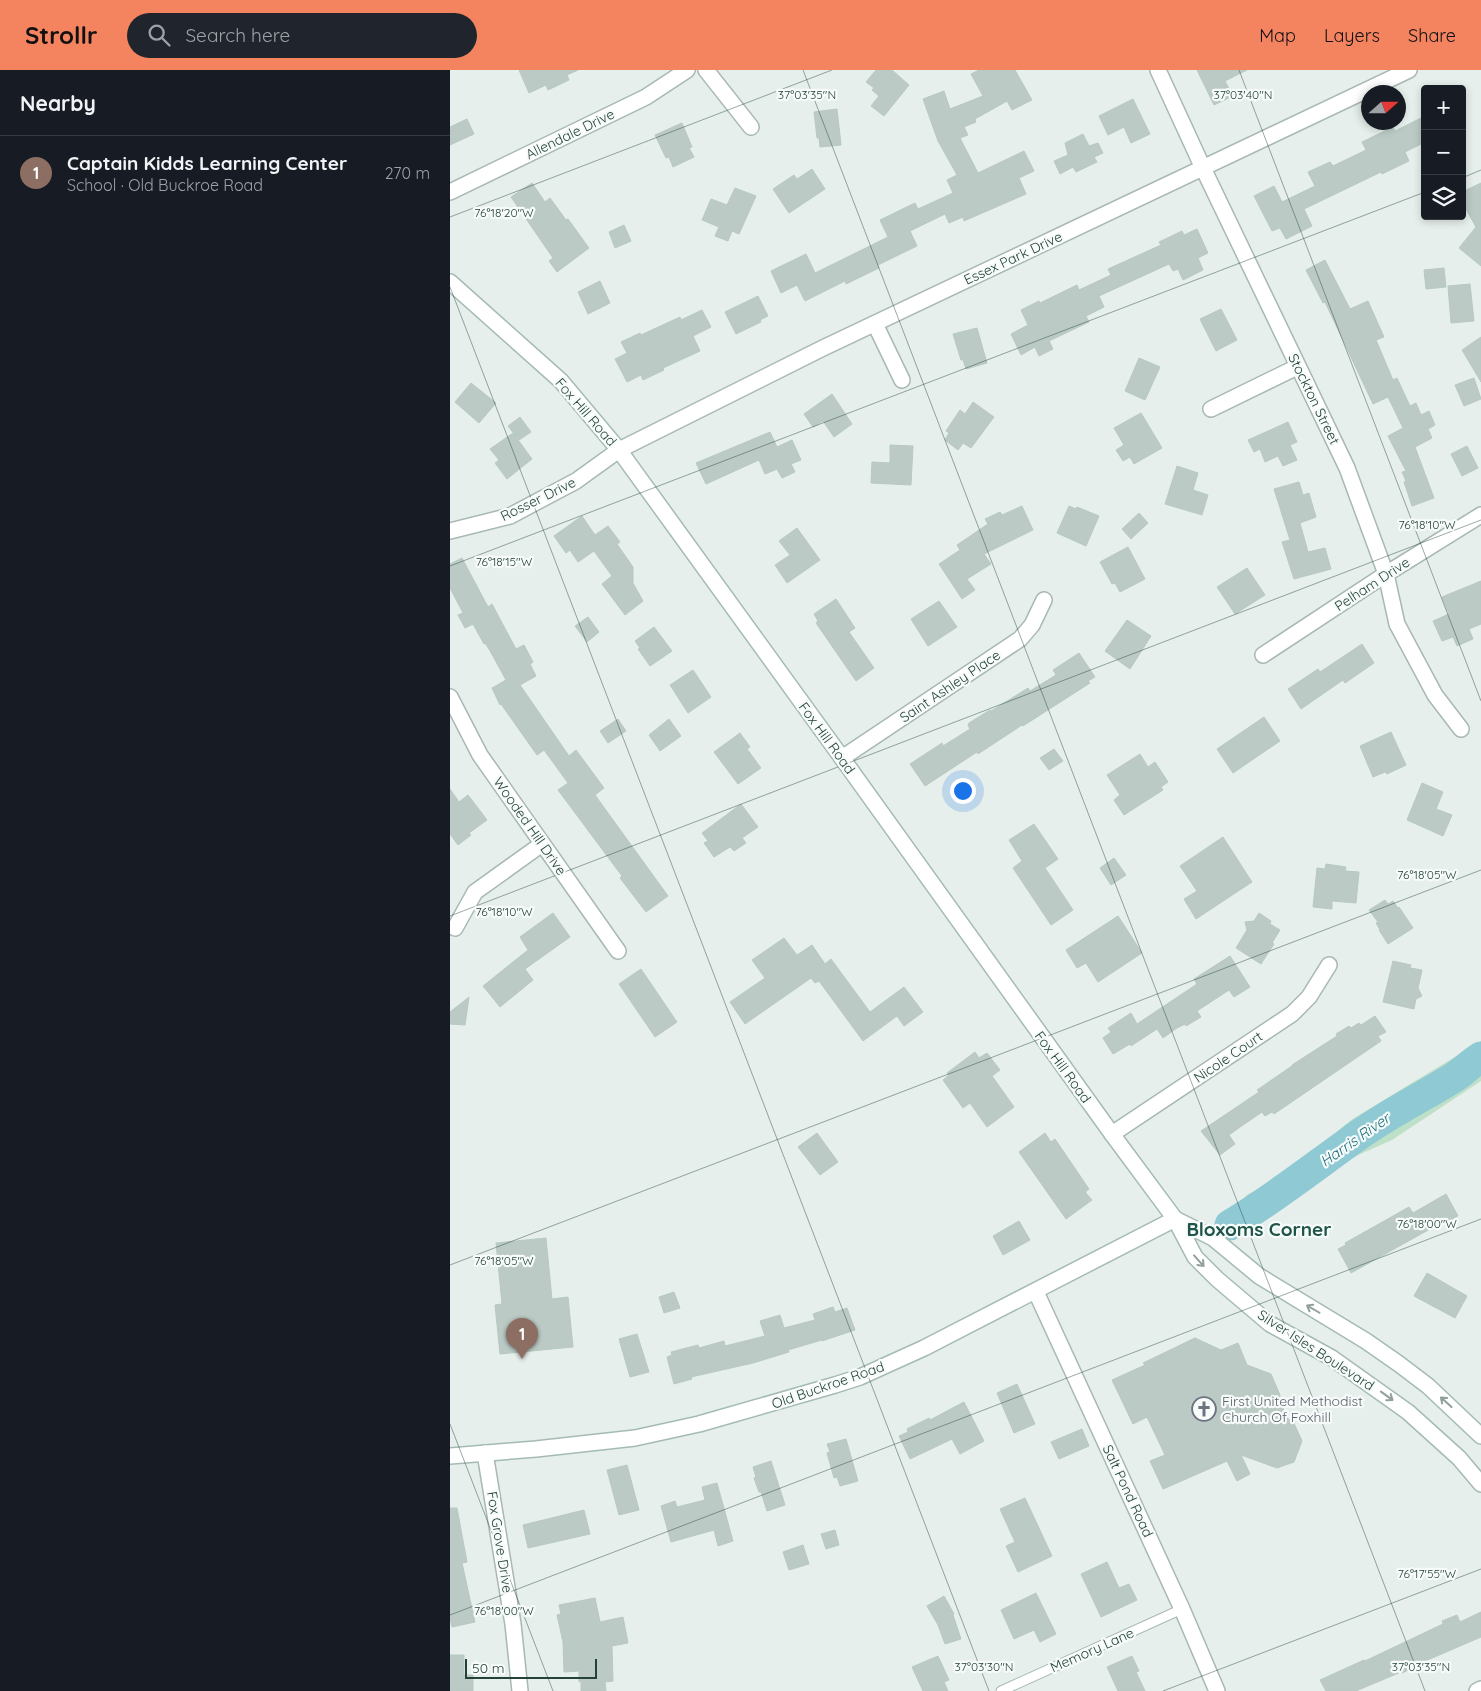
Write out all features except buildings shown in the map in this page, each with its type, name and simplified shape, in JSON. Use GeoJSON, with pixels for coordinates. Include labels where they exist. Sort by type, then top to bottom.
{"type":"FeatureCollection","features":[{"type":"Feature","properties":{"kind":"street","name":"Allendale Drive"},"geometry":{"type":"LineString","coordinates":[[450,192],[646,97],[687,70]]}},
{"type":"Feature","properties":{"kind":"street"},"geometry":{"type":"LineString","coordinates":[[706,70],[751,127]]}},
{"type":"Feature","properties":{"kind":"street","name":"Stockton Street"},"geometry":{"type":"LineString","coordinates":[[1158,70],[1202,168],[1347,468],[1386,574],[1397,624],[1435,695],[1461,730]]}},
{"type":"Feature","properties":{"kind":"street","name":"Essex Park Drive"},"geometry":{"type":"LineString","coordinates":[[619,450],[875,324],[1410,70]]}},
{"type":"Feature","properties":{"kind":"street","name":"Fox Hill Road"},"geometry":{"type":"LineString","coordinates":[[450,282],[561,382],[619,450],[1112,1134],[1176,1219]]}},
{"type":"Feature","properties":{"kind":"street"},"geometry":{"type":"LineString","coordinates":[[875,324],[902,380]]}},
{"type":"Feature","properties":{"kind":"street"},"geometry":{"type":"LineString","coordinates":[[1211,409],[1297,367]]}},
{"type":"Feature","properties":{"kind":"street","name":"Rosser Drive"},"geometry":{"type":"LineString","coordinates":[[450,531],[510,516],[576,482],[619,450]]}},
{"type":"Feature","properties":{"kind":"street","name":"Pelham Drive"},"geometry":{"type":"LineString","coordinates":[[1264,655],[1481,514]]}},
{"type":"Feature","properties":{"kind":"street","name":"Saint Ashley Place"},"geometry":{"type":"LineString","coordinates":[[842,758],[1020,640],[1032,625],[1044,600]]}},
{"type":"Feature","properties":{"kind":"street","name":"Wooded Hill Drive"},"geometry":{"type":"LineString","coordinates":[[450,697],[480,754],[618,951]]}},
{"type":"Feature","properties":{"kind":"street"},"geometry":{"type":"LineString","coordinates":[[455,928],[475,892],[542,844]]}},
{"type":"Feature","properties":{"kind":"street","name":"Nicole Court"},"geometry":{"type":"LineString","coordinates":[[1112,1134],[1292,1014],[1309,997],[1329,965]]}},
{"type":"Feature","properties":{"kind":"street"},"geometry":{"type":"LineString","coordinates":[[1176,1219],[1213,1238],[1259,1276],[1366,1341],[1399,1364],[1428,1386],[1481,1436]]}},
{"type":"Feature","properties":{"kind":"street","name":"Old Buckroe Road"},"geometry":{"type":"LineString","coordinates":[[450,1456],[635,1438],[699,1424],[801,1396],[895,1362],[1036,1292],[1176,1219]]}},
{"type":"Feature","properties":{"kind":"street","name":"Silver Isles Boulevard"},"geometry":{"type":"LineString","coordinates":[[1176,1219],[1195,1257],[1217,1279],[1270,1324],[1332,1358],[1408,1412],[1459,1458],[1481,1484]]}},
{"type":"Feature","properties":{"kind":"street","name":"Salt Pond Road"},"geometry":{"type":"LineString","coordinates":[[1036,1292],[1182,1609],[1217,1691]]}},
{"type":"Feature","properties":{"kind":"street","name":"Fox Grove Drive"},"geometry":{"type":"LineString","coordinates":[[485,1453],[513,1624],[520,1691]]}},
{"type":"Feature","properties":{"kind":"street"},"geometry":{"type":"LineString","coordinates":[[1477,1691],[1481,1689]]}},
{"type":"Feature","properties":{"kind":"lane","name":"Memory Lane"},"geometry":{"type":"LineString","coordinates":[[1001,1691],[1182,1609]]}},
{"type":"Feature","properties":{"kind":"green space"},"geometry":{"type":"Polygon","coordinates":[[[1481,1041],[1481,1081],[1392,1140],[1320,1172],[1246,1227],[1227,1216],[1248,1194],[1278,1181],[1351,1120],[1481,1041]]]}},
{"type":"Feature","properties":{"kind":"waterway","name":"Harris River"},"geometry":{"type":"LineString","coordinates":[[1230,1225],[1276,1195],[1387,1116],[1453,1078],[1481,1057]]}},
{"type":"Feature","properties":{"kind":"place","name":"Captain Kidds Learning Center"},"geometry":{"type":"Point","coordinates":[522,1359]}},
{"type":"Feature","properties":{"kind":"place","name":"First United Methodist Church Of Foxhill"},"geometry":{"type":"Point","coordinates":[1204,1409]}},
{"type":"Feature","properties":{"kind":"district","name":"Bloxoms Corner"},"geometry":{"type":"Point","coordinates":[1259,1229]}}]}
